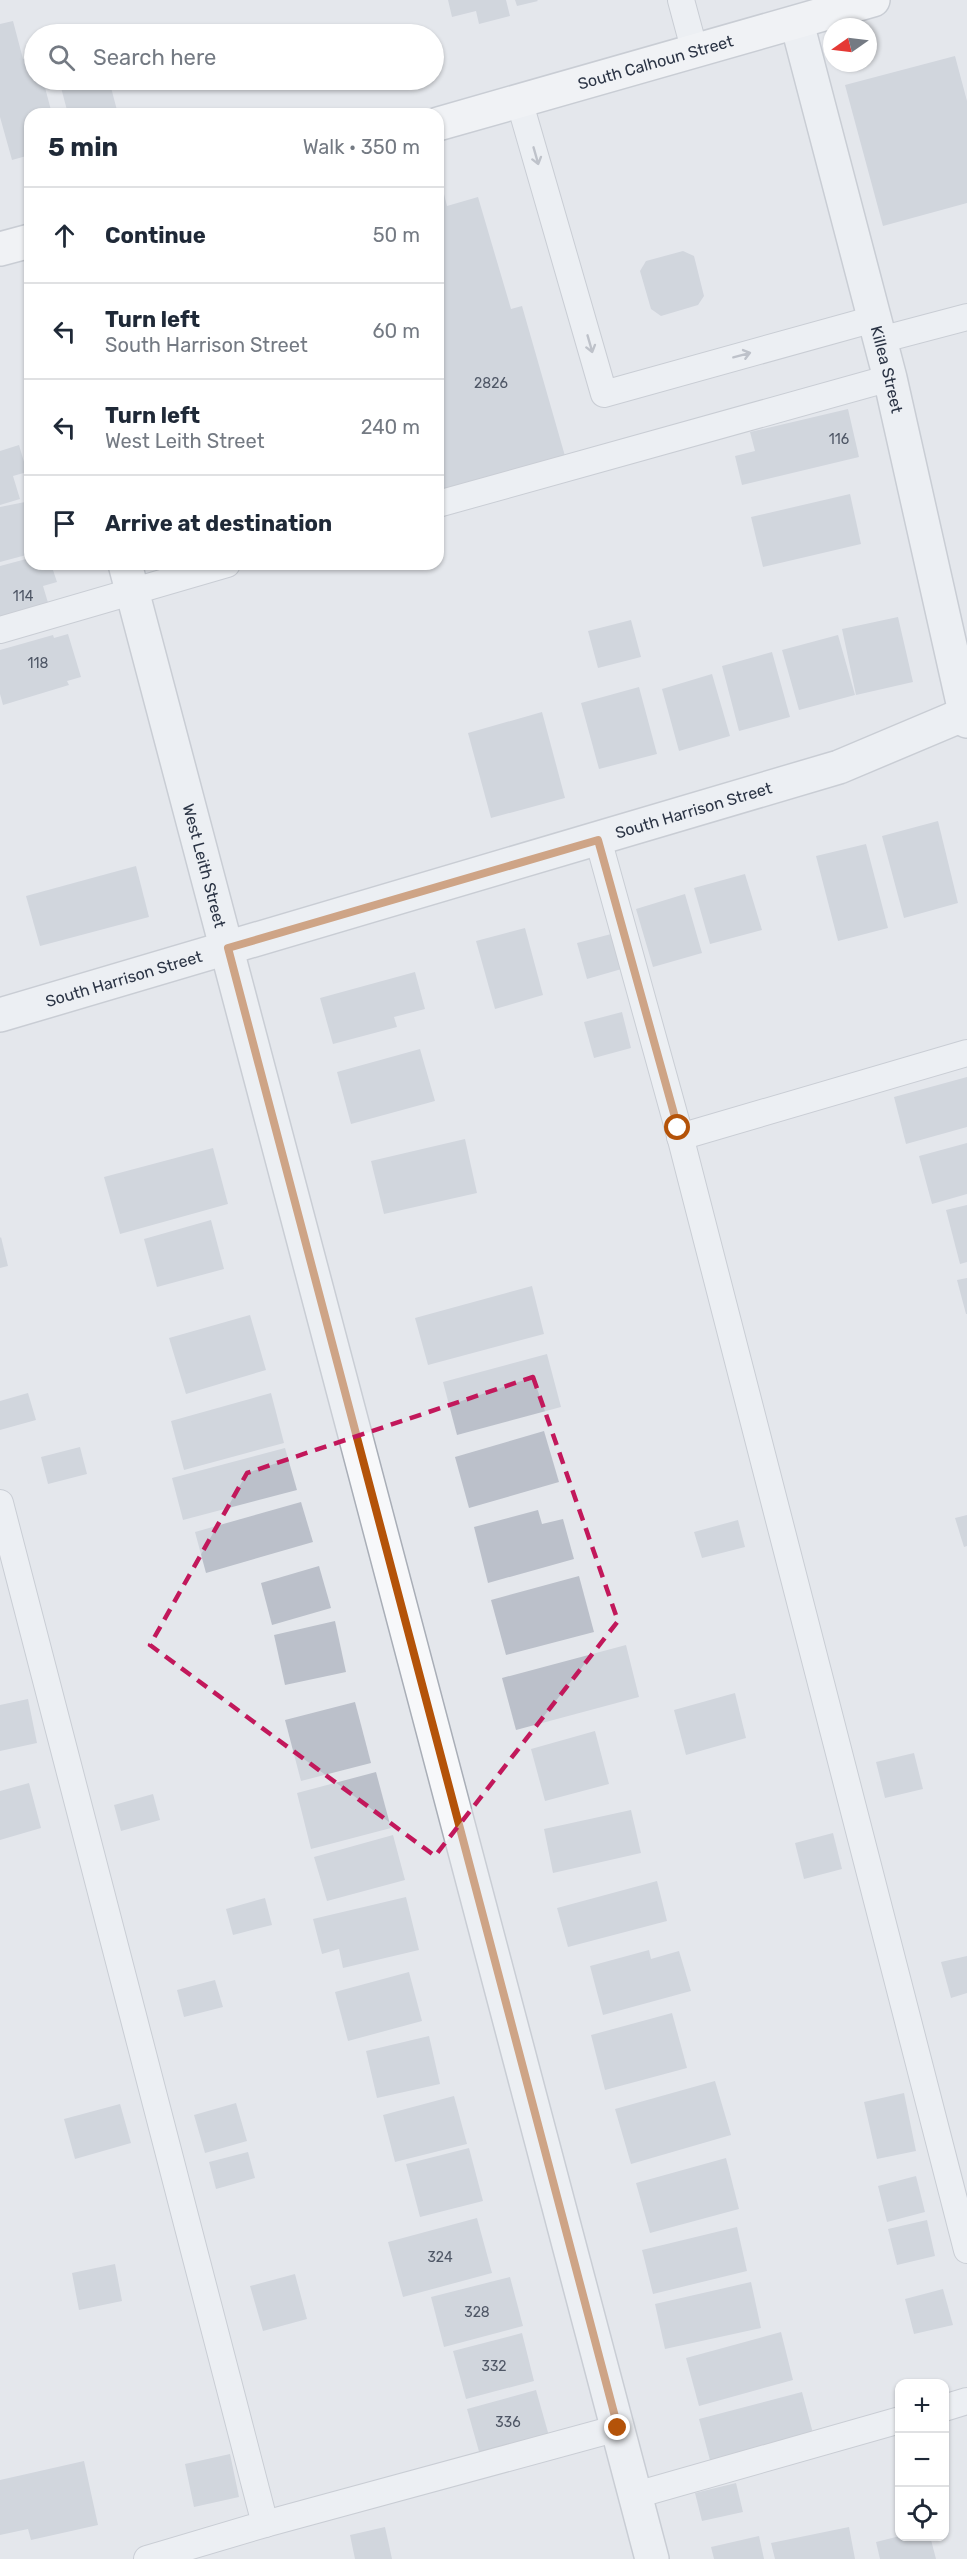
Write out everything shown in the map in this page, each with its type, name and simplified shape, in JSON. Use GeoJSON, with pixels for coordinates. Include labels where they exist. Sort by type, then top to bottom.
{"type":"FeatureCollection","features":[{"type":"Feature","properties":{"kind":"street","name":"South Calhoun Street"},"geometry":{"type":"LineString","coordinates":[[444,122],[873,0]]}},
{"type":"Feature","properties":{"kind":"street","name":"Killea Street"},"geometry":{"type":"LineString","coordinates":[[797,23],[890,378],[966,716]]}},
{"type":"Feature","properties":{"kind":"street"},"geometry":{"type":"LineString","coordinates":[[0,249],[24,243]]}},
{"type":"Feature","properties":{"kind":"street","name":"West Leith Street"},"geometry":{"type":"LineString","coordinates":[[128,578],[228,948],[652,2559]]}},
{"type":"Feature","properties":{"kind":"street","name":"South Harrison Street"},"geometry":{"type":"LineString","coordinates":[[0,1015],[598,840],[838,767],[966,716]]}},
{"type":"Feature","properties":{"kind":"lane"},"geometry":{"type":"LineString","coordinates":[[681,0],[695,52]]}},
{"type":"Feature","properties":{"kind":"lane"},"geometry":{"type":"LineString","coordinates":[[519,100],[604,394],[877,330],[967,317]]}},
{"type":"Feature","properties":{"kind":"lane"},"geometry":{"type":"LineString","coordinates":[[444,502],[890,378]]}},
{"type":"Feature","properties":{"kind":"lane"},"geometry":{"type":"LineString","coordinates":[[0,630],[128,578],[185,570]]}},
{"type":"Feature","properties":{"kind":"lane"},"geometry":{"type":"LineString","coordinates":[[598,840],[680,1137],[967,2250]]}},
{"type":"Feature","properties":{"kind":"lane"},"geometry":{"type":"LineString","coordinates":[[680,1137],[967,1053]]}},
{"type":"Feature","properties":{"kind":"lane"},"geometry":{"type":"LineString","coordinates":[[0,1503],[266,2524]]}},
{"type":"Feature","properties":{"kind":"lane"},"geometry":{"type":"LineString","coordinates":[[949,2407],[967,2401]]}},
{"type":"Feature","properties":{"kind":"lane"},"geometry":{"type":"LineString","coordinates":[[636,2495],[895,2421]]}},
{"type":"Feature","properties":{"kind":"lane"},"geometry":{"type":"LineString","coordinates":[[147,2559],[266,2524],[618,2428]]}},
{"type":"Feature","properties":{"kind":"highlighted area"},"geometry":{"type":"Polygon","coordinates":[[[533,1377],[618,1621],[435,1856],[150,1645],[247,1473],[533,1377]]]}},
{"type":"Feature","properties":{"kind":"building"},"geometry":{"type":"Polygon","coordinates":[[[448,0],[506,0],[510,16],[479,24],[476,11],[452,17],[448,0]]]}},
{"type":"Feature","properties":{"kind":"building"},"geometry":{"type":"Polygon","coordinates":[[[515,0],[537,0],[538,1],[517,6],[515,0]]]}},
{"type":"Feature","properties":{"kind":"building"},"geometry":{"type":"Polygon","coordinates":[[[13,21],[24,59],[24,90],[46,90],[50,108],[24,108],[24,157],[12,160],[0,117],[0,24],[13,21]]]}},
{"type":"Feature","properties":{"kind":"building"},"geometry":{"type":"Polygon","coordinates":[[[955,56],[967,101],[967,203],[883,226],[845,85],[955,56]]]}},
{"type":"Feature","properties":{"kind":"building"},"geometry":{"type":"Polygon","coordinates":[[[62,90],[112,90],[116,108],[66,108],[62,90]]]}},
{"type":"Feature","properties":{"kind":"building"},"geometry":{"type":"Polygon","coordinates":[[[444,194],[447,206],[478,197],[511,309],[522,306],[565,456],[444,491],[444,194]]]}},
{"type":"Feature","properties":{"kind":"building"},"geometry":{"type":"Polygon","coordinates":[[[683,251],[694,256],[704,296],[698,305],[661,316],[651,309],[640,271],[646,261],[683,251]]]}},
{"type":"Feature","properties":{"kind":"building"},"geometry":{"type":"Polygon","coordinates":[[[848,409],[859,457],[742,485],[735,456],[755,451],[750,432],[848,409]]]}},
{"type":"Feature","properties":{"kind":"building"},"geometry":{"type":"Polygon","coordinates":[[[19,445],[24,462],[24,473],[13,476],[20,499],[0,505],[0,451],[19,445]]]}},
{"type":"Feature","properties":{"kind":"building"},"geometry":{"type":"Polygon","coordinates":[[[850,494],[861,544],[763,567],[751,517],[850,494]]]}},
{"type":"Feature","properties":{"kind":"building"},"geometry":{"type":"Polygon","coordinates":[[[24,502],[24,556],[0,562],[0,507],[24,502]]]}},
{"type":"Feature","properties":{"kind":"building"},"geometry":{"type":"Polygon","coordinates":[[[24,560],[24,570],[53,570],[57,582],[43,586],[49,606],[0,620],[0,566],[24,560]]]}},
{"type":"Feature","properties":{"kind":"building"},"geometry":{"type":"Polygon","coordinates":[[[898,617],[913,682],[856,695],[842,629],[898,617]]]}},
{"type":"Feature","properties":{"kind":"building"},"geometry":{"type":"Polygon","coordinates":[[[631,620],[641,657],[598,668],[588,631],[631,620]]]}},
{"type":"Feature","properties":{"kind":"building"},"geometry":{"type":"Polygon","coordinates":[[[68,634],[81,677],[67,681],[69,685],[3,705],[0,694],[0,650],[53,635],[54,638],[68,634]]]}},
{"type":"Feature","properties":{"kind":"building"},"geometry":{"type":"Polygon","coordinates":[[[838,635],[855,695],[799,710],[782,650],[838,635]]]}},
{"type":"Feature","properties":{"kind":"building"},"geometry":{"type":"Polygon","coordinates":[[[772,652],[790,717],[739,731],[722,666],[772,652]]]}},
{"type":"Feature","properties":{"kind":"building"},"geometry":{"type":"Polygon","coordinates":[[[712,674],[730,736],[679,751],[662,689],[712,674]]]}},
{"type":"Feature","properties":{"kind":"building"},"geometry":{"type":"Polygon","coordinates":[[[639,687],[657,754],[599,769],[581,703],[639,687]]]}},
{"type":"Feature","properties":{"kind":"building"},"geometry":{"type":"Polygon","coordinates":[[[542,712],[565,798],[491,818],[468,733],[542,712]]]}},
{"type":"Feature","properties":{"kind":"building"},"geometry":{"type":"Polygon","coordinates":[[[938,821],[958,903],[904,918],[882,836],[938,821]]]}},
{"type":"Feature","properties":{"kind":"building"},"geometry":{"type":"Polygon","coordinates":[[[866,844],[888,928],[838,941],[816,856],[866,844]]]}},
{"type":"Feature","properties":{"kind":"building"},"geometry":{"type":"Polygon","coordinates":[[[136,866],[149,917],[40,946],[26,896],[136,866]]]}},
{"type":"Feature","properties":{"kind":"building"},"geometry":{"type":"Polygon","coordinates":[[[745,874],[762,930],[710,944],[694,888],[745,874]]]}},
{"type":"Feature","properties":{"kind":"building"},"geometry":{"type":"Polygon","coordinates":[[[685,894],[702,953],[653,967],[636,909],[685,894]]]}},
{"type":"Feature","properties":{"kind":"building"},"geometry":{"type":"Polygon","coordinates":[[[525,928],[543,995],[495,1009],[476,941],[525,928]]]}},
{"type":"Feature","properties":{"kind":"building"},"geometry":{"type":"Polygon","coordinates":[[[615,933],[625,968],[587,979],[577,943],[615,933]]]}},
{"type":"Feature","properties":{"kind":"building"},"geometry":{"type":"Polygon","coordinates":[[[415,972],[425,1009],[394,1017],[397,1027],[333,1044],[320,998],[415,972]]]}},
{"type":"Feature","properties":{"kind":"building"},"geometry":{"type":"Polygon","coordinates":[[[622,1012],[631,1048],[594,1058],[584,1022],[622,1012]]]}},
{"type":"Feature","properties":{"kind":"building"},"geometry":{"type":"Polygon","coordinates":[[[420,1049],[435,1101],[351,1124],[337,1072],[420,1049]]]}},
{"type":"Feature","properties":{"kind":"building"},"geometry":{"type":"Polygon","coordinates":[[[967,1077],[967,1127],[906,1144],[894,1097],[967,1077]]]}},
{"type":"Feature","properties":{"kind":"building"},"geometry":{"type":"Polygon","coordinates":[[[465,1139],[477,1193],[384,1214],[371,1161],[465,1139]]]}},
{"type":"Feature","properties":{"kind":"building"},"geometry":{"type":"Polygon","coordinates":[[[967,1143],[967,1194],[932,1204],[919,1156],[967,1143]]]}},
{"type":"Feature","properties":{"kind":"building"},"geometry":{"type":"Polygon","coordinates":[[[213,1148],[228,1204],[120,1234],[104,1177],[213,1148]]]}},
{"type":"Feature","properties":{"kind":"building"},"geometry":{"type":"Polygon","coordinates":[[[967,1205],[967,1262],[960,1264],[946,1210],[967,1205]]]}},
{"type":"Feature","properties":{"kind":"building"},"geometry":{"type":"Polygon","coordinates":[[[211,1220],[224,1269],[157,1287],[144,1239],[211,1220]]]}},
{"type":"Feature","properties":{"kind":"building"},"geometry":{"type":"Polygon","coordinates":[[[0,1238],[8,1266],[0,1268],[0,1238]]]}},
{"type":"Feature","properties":{"kind":"building"},"geometry":{"type":"Polygon","coordinates":[[[967,1278],[967,1314],[966,1314],[957,1280],[967,1278]]]}},
{"type":"Feature","properties":{"kind":"building"},"geometry":{"type":"Polygon","coordinates":[[[532,1286],[544,1334],[428,1365],[415,1318],[532,1286]]]}},
{"type":"Feature","properties":{"kind":"building"},"geometry":{"type":"Polygon","coordinates":[[[250,1315],[266,1370],[186,1394],[169,1338],[250,1315]]]}},
{"type":"Feature","properties":{"kind":"building"},"geometry":{"type":"Polygon","coordinates":[[[547,1354],[561,1407],[457,1435],[443,1382],[547,1354]]]}},
{"type":"Feature","properties":{"kind":"building"},"geometry":{"type":"Polygon","coordinates":[[[28,1393],[36,1420],[0,1430],[0,1401],[28,1393]]]}},
{"type":"Feature","properties":{"kind":"building"},"geometry":{"type":"Polygon","coordinates":[[[271,1393],[284,1443],[184,1470],[171,1421],[271,1393]]]}},
{"type":"Feature","properties":{"kind":"building"},"geometry":{"type":"Polygon","coordinates":[[[544,1431],[559,1482],[469,1508],[455,1457],[544,1431]]]}},
{"type":"Feature","properties":{"kind":"building"},"geometry":{"type":"Polygon","coordinates":[[[80,1447],[87,1474],[48,1484],[41,1457],[80,1447]]]}},
{"type":"Feature","properties":{"kind":"building"},"geometry":{"type":"Polygon","coordinates":[[[285,1448],[297,1490],[183,1520],[172,1478],[285,1448]]]}},
{"type":"Feature","properties":{"kind":"building"},"geometry":{"type":"Polygon","coordinates":[[[301,1502],[313,1542],[206,1573],[195,1532],[301,1502]]]}},
{"type":"Feature","properties":{"kind":"building"},"geometry":{"type":"Polygon","coordinates":[[[538,1510],[542,1524],[563,1519],[574,1559],[488,1583],[474,1527],[538,1510]]]}},
{"type":"Feature","properties":{"kind":"building"},"geometry":{"type":"Polygon","coordinates":[[[967,1515],[967,1546],[964,1547],[955,1518],[967,1515]]]}},
{"type":"Feature","properties":{"kind":"building"},"geometry":{"type":"Polygon","coordinates":[[[738,1520],[745,1547],[702,1558],[694,1532],[738,1520]]]}},
{"type":"Feature","properties":{"kind":"building"},"geometry":{"type":"Polygon","coordinates":[[[319,1566],[331,1608],[272,1625],[261,1583],[319,1566]]]}},
{"type":"Feature","properties":{"kind":"building"},"geometry":{"type":"Polygon","coordinates":[[[579,1576],[594,1632],[506,1655],[491,1600],[579,1576]]]}},
{"type":"Feature","properties":{"kind":"building"},"geometry":{"type":"Polygon","coordinates":[[[335,1621],[346,1672],[285,1685],[274,1635],[335,1621]]]}},
{"type":"Feature","properties":{"kind":"building"},"geometry":{"type":"Polygon","coordinates":[[[626,1645],[639,1697],[516,1730],[502,1678],[626,1645]]]}},
{"type":"Feature","properties":{"kind":"building"},"geometry":{"type":"Polygon","coordinates":[[[735,1693],[746,1738],[686,1755],[674,1710],[735,1693]]]}},
{"type":"Feature","properties":{"kind":"building"},"geometry":{"type":"Polygon","coordinates":[[[28,1699],[37,1743],[0,1751],[0,1705],[28,1699]]]}},
{"type":"Feature","properties":{"kind":"building"},"geometry":{"type":"Polygon","coordinates":[[[355,1702],[371,1763],[301,1781],[285,1720],[355,1702]]]}},
{"type":"Feature","properties":{"kind":"building"},"geometry":{"type":"Polygon","coordinates":[[[595,1731],[609,1784],[545,1801],[531,1749],[595,1731]]]}},
{"type":"Feature","properties":{"kind":"building"},"geometry":{"type":"Polygon","coordinates":[[[914,1753],[923,1789],[885,1798],[876,1762],[914,1753]]]}},
{"type":"Feature","properties":{"kind":"building"},"geometry":{"type":"Polygon","coordinates":[[[376,1772],[391,1828],[311,1849],[297,1793],[376,1772]]]}},
{"type":"Feature","properties":{"kind":"building"},"geometry":{"type":"Polygon","coordinates":[[[29,1783],[41,1828],[0,1840],[0,1791],[29,1783]]]}},
{"type":"Feature","properties":{"kind":"building"},"geometry":{"type":"Polygon","coordinates":[[[153,1794],[160,1820],[121,1831],[114,1805],[153,1794]]]}},
{"type":"Feature","properties":{"kind":"building"},"geometry":{"type":"Polygon","coordinates":[[[631,1810],[641,1853],[553,1873],[544,1829],[631,1810]]]}},
{"type":"Feature","properties":{"kind":"building"},"geometry":{"type":"Polygon","coordinates":[[[833,1833],[842,1869],[804,1879],[795,1843],[833,1833]]]}},
{"type":"Feature","properties":{"kind":"building"},"geometry":{"type":"Polygon","coordinates":[[[393,1835],[405,1880],[327,1901],[314,1857],[393,1835]]]}},
{"type":"Feature","properties":{"kind":"building"},"geometry":{"type":"Polygon","coordinates":[[[657,1881],[667,1921],[568,1947],[557,1908],[657,1881]]]}},
{"type":"Feature","properties":{"kind":"building"},"geometry":{"type":"Polygon","coordinates":[[[406,1897],[419,1950],[343,1968],[339,1949],[322,1954],[313,1919],[406,1897]]]}},
{"type":"Feature","properties":{"kind":"building"},"geometry":{"type":"Polygon","coordinates":[[[265,1898],[272,1925],[233,1935],[226,1909],[265,1898]]]}},
{"type":"Feature","properties":{"kind":"building"},"geometry":{"type":"Polygon","coordinates":[[[649,1950],[651,1959],[679,1951],[691,1991],[603,2015],[590,1966],[649,1950]]]}},
{"type":"Feature","properties":{"kind":"building"},"geometry":{"type":"Polygon","coordinates":[[[967,1956],[967,1993],[951,1998],[941,1962],[967,1956]]]}},
{"type":"Feature","properties":{"kind":"building"},"geometry":{"type":"Polygon","coordinates":[[[409,1972],[422,2021],[348,2041],[335,1992],[409,1972]]]}},
{"type":"Feature","properties":{"kind":"building"},"geometry":{"type":"Polygon","coordinates":[[[215,1980],[223,2007],[184,2017],[177,1990],[215,1980]]]}},
{"type":"Feature","properties":{"kind":"building"},"geometry":{"type":"Polygon","coordinates":[[[672,2013],[687,2068],[605,2090],[591,2035],[672,2013]]]}},
{"type":"Feature","properties":{"kind":"building"},"geometry":{"type":"Polygon","coordinates":[[[429,2036],[440,2084],[377,2098],[366,2051],[429,2036]]]}},
{"type":"Feature","properties":{"kind":"building"},"geometry":{"type":"Polygon","coordinates":[[[715,2081],[731,2135],[631,2164],[615,2109],[715,2081]]]}},
{"type":"Feature","properties":{"kind":"building"},"geometry":{"type":"Polygon","coordinates":[[[904,2093],[916,2151],[877,2159],[864,2102],[904,2093]]]}},
{"type":"Feature","properties":{"kind":"building"},"geometry":{"type":"Polygon","coordinates":[[[454,2096],[467,2144],[395,2162],[383,2115],[454,2096]]]}},
{"type":"Feature","properties":{"kind":"building"},"geometry":{"type":"Polygon","coordinates":[[[236,2103],[247,2141],[205,2153],[194,2115],[236,2103]]]}},
{"type":"Feature","properties":{"kind":"building"},"geometry":{"type":"Polygon","coordinates":[[[120,2104],[131,2143],[75,2159],[64,2119],[120,2104]]]}},
{"type":"Feature","properties":{"kind":"building"},"geometry":{"type":"Polygon","coordinates":[[[469,2148],[483,2201],[420,2217],[406,2164],[469,2148]]]}},
{"type":"Feature","properties":{"kind":"building"},"geometry":{"type":"Polygon","coordinates":[[[248,2152],[255,2178],[216,2189],[209,2162],[248,2152]]]}},
{"type":"Feature","properties":{"kind":"building"},"geometry":{"type":"Polygon","coordinates":[[[726,2158],[739,2209],[650,2233],[636,2183],[726,2158]]]}},
{"type":"Feature","properties":{"kind":"building"},"geometry":{"type":"Polygon","coordinates":[[[916,2176],[925,2212],[887,2222],[878,2186],[916,2176]]]}},
{"type":"Feature","properties":{"kind":"building"},"geometry":{"type":"Polygon","coordinates":[[[477,2218],[492,2273],[403,2297],[388,2242],[477,2218]]]}},
{"type":"Feature","properties":{"kind":"building"},"geometry":{"type":"Polygon","coordinates":[[[927,2220],[935,2256],[897,2265],[888,2229],[927,2220]]]}},
{"type":"Feature","properties":{"kind":"building"},"geometry":{"type":"Polygon","coordinates":[[[737,2227],[747,2271],[653,2294],[642,2250],[737,2227]]]}},
{"type":"Feature","properties":{"kind":"building"},"geometry":{"type":"Polygon","coordinates":[[[115,2264],[122,2301],[79,2310],[72,2273],[115,2264]]]}},
{"type":"Feature","properties":{"kind":"building"},"geometry":{"type":"Polygon","coordinates":[[[295,2274],[307,2319],[263,2331],[250,2286],[295,2274]]]}},
{"type":"Feature","properties":{"kind":"building"},"geometry":{"type":"Polygon","coordinates":[[[510,2277],[523,2326],[444,2347],[431,2297],[510,2277]]]}},
{"type":"Feature","properties":{"kind":"building"},"geometry":{"type":"Polygon","coordinates":[[[751,2282],[761,2328],[665,2349],[655,2304],[751,2282]]]}},
{"type":"Feature","properties":{"kind":"building"},"geometry":{"type":"Polygon","coordinates":[[[943,2289],[953,2325],[914,2334],[905,2299],[943,2289]]]}},
{"type":"Feature","properties":{"kind":"building"},"geometry":{"type":"Polygon","coordinates":[[[781,2332],[793,2380],[699,2406],[686,2358],[781,2332]]]}},
{"type":"Feature","properties":{"kind":"building"},"geometry":{"type":"Polygon","coordinates":[[[522,2333],[534,2381],[466,2399],[453,2351],[522,2333]]]}},
{"type":"Feature","properties":{"kind":"building"},"geometry":{"type":"Polygon","coordinates":[[[536,2390],[549,2436],[480,2455],[467,2409],[536,2390]]]}},
{"type":"Feature","properties":{"kind":"building"},"geometry":{"type":"Polygon","coordinates":[[[802,2392],[814,2437],[711,2464],[699,2419],[802,2392]]]}},
{"type":"Feature","properties":{"kind":"building"},"geometry":{"type":"Polygon","coordinates":[[[230,2454],[239,2497],[194,2507],[185,2464],[230,2454]]]}},
{"type":"Feature","properties":{"kind":"building"},"geometry":{"type":"Polygon","coordinates":[[[84,2461],[98,2525],[31,2540],[28,2529],[0,2535],[0,2480],[84,2461]]]}},
{"type":"Feature","properties":{"kind":"building"},"geometry":{"type":"Polygon","coordinates":[[[736,2483],[743,2512],[702,2521],[695,2493],[736,2483]]]}},
{"type":"Feature","properties":{"kind":"building"},"geometry":{"type":"Polygon","coordinates":[[[385,2527],[392,2559],[355,2559],[350,2535],[385,2527]]]}},
{"type":"Feature","properties":{"kind":"building"},"geometry":{"type":"Polygon","coordinates":[[[849,2527],[855,2559],[775,2559],[771,2543],[849,2527]]]}},
{"type":"Feature","properties":{"kind":"building"},"geometry":{"type":"Polygon","coordinates":[[[759,2536],[764,2559],[714,2559],[711,2547],[759,2536]]]}},
{"type":"Feature","properties":{"kind":"building"},"geometry":{"type":"Polygon","coordinates":[[[895,2537],[895,2541],[931,2541],[936,2559],[880,2559],[876,2542],[895,2537]]]}},
{"type":"Feature","properties":{"kind":"route"},"geometry":{"type":"LineString","coordinates":[[618,2428],[228,948],[598,840],[678,1128]]}}]}
